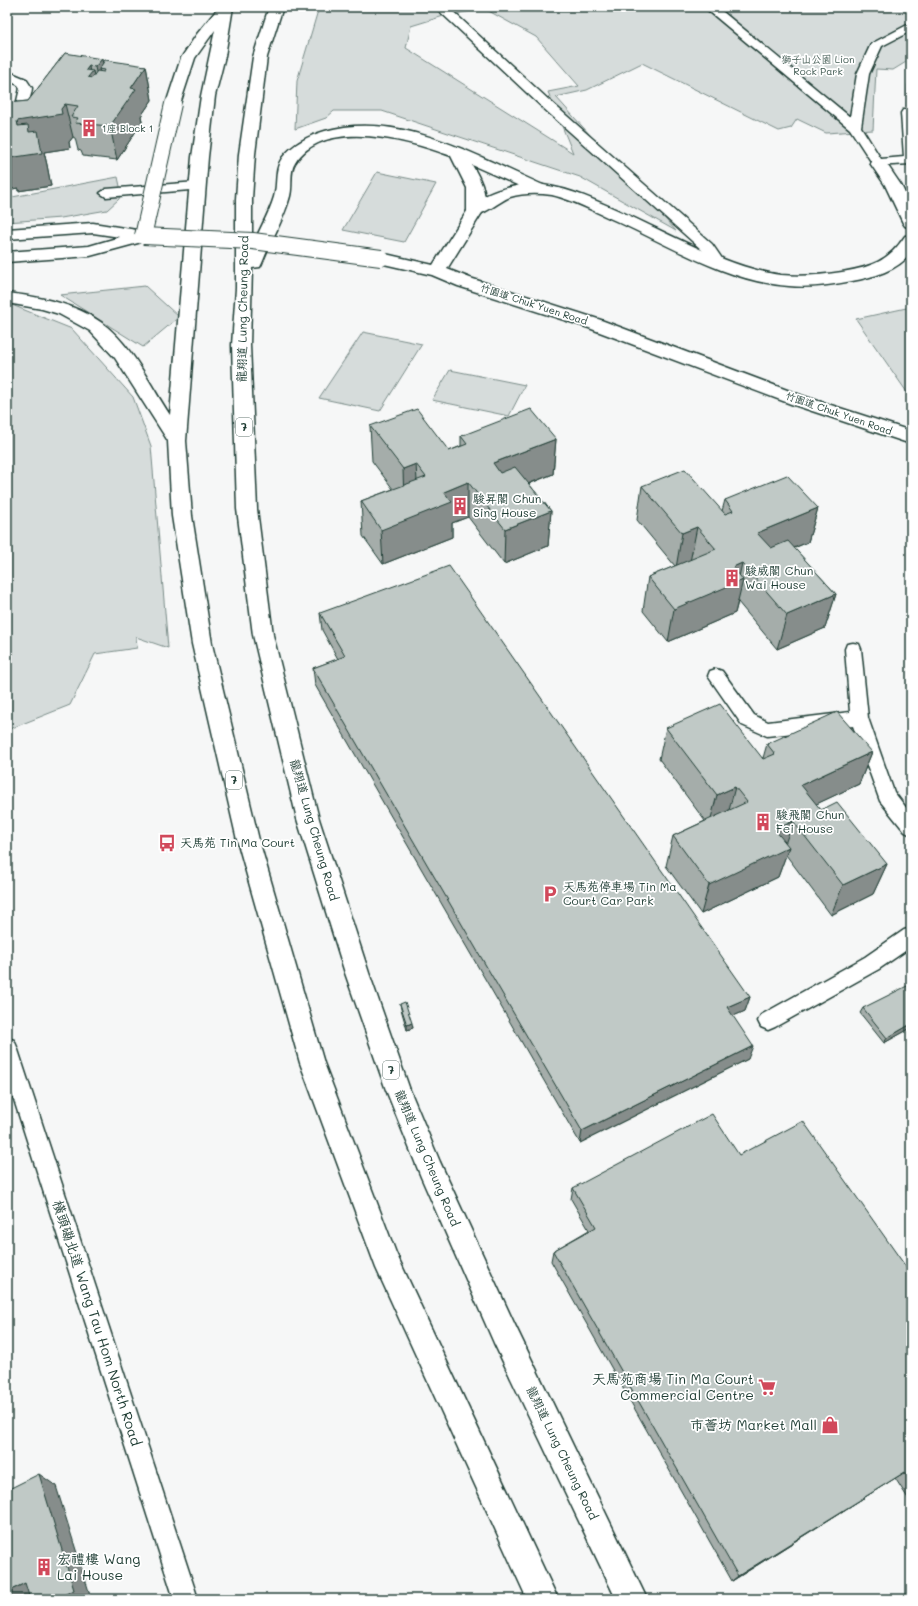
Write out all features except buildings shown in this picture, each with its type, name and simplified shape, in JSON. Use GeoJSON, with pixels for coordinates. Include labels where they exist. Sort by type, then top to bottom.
{"type":"FeatureCollection","features":[{"type":"Feature","properties":{"kind":"main road","name":"龍翔道 Lung Cheung Road"},"geometry":{"type":"LineString","coordinates":[[276,7],[260,57],[248,140],[244,199],[244,288],[241,345],[247,509],[263,634],[272,676],[308,819],[379,1039],[430,1168],[504,1333],[632,1599]]}},
{"type":"Feature","properties":{"kind":"main road"},"geometry":{"type":"LineString","coordinates":[[143,236],[173,104],[188,58],[202,37],[225,9]]}},
{"type":"Feature","properties":{"kind":"main road","name":"7"},"geometry":{"type":"LineString","coordinates":[[225,9],[218,56],[208,96],[197,186],[176,441],[182,516],[202,644],[248,840],[312,1063],[385,1259],[543,1599]]}},
{"type":"Feature","properties":{"kind":"main road"},"geometry":{"type":"LineString","coordinates":[[244,288],[260,246],[282,196],[287,162],[296,152],[309,143],[330,134],[366,132],[412,138],[429,143],[539,189],[570,195],[716,260],[780,280],[841,278],[871,271],[888,264],[903,251],[911,240]]}},
{"type":"Feature","properties":{"kind":"main road"},"geometry":{"type":"LineString","coordinates":[[458,155],[474,180],[478,201],[475,211]]}},
{"type":"Feature","properties":{"kind":"main road"},"geometry":{"type":"LineString","coordinates":[[878,164],[893,185],[911,223]]}},
{"type":"Feature","properties":{"kind":"main road"},"geometry":{"type":"LineString","coordinates":[[431,269],[475,211],[495,197],[521,190],[539,189]]}},
{"type":"Feature","properties":{"kind":"main road","name":"竹園道 Chuk Yuen Road"},"geometry":{"type":"LineString","coordinates":[[13,234],[93,228],[143,236],[219,238],[280,243],[381,258],[431,269],[464,282],[595,324],[797,400],[911,438]]}},
{"type":"Feature","properties":{"kind":"main road","name":"竹園道 Chuk Yuen Road"},"geometry":{"type":"LineString","coordinates":[[13,257],[90,251],[143,236]]}},
{"type":"Feature","properties":{"kind":"main road"},"geometry":{"type":"LineString","coordinates":[[7,298],[37,303],[69,312],[89,323],[106,336],[122,354],[176,441]]}},
{"type":"Feature","properties":{"kind":"lane"},"geometry":{"type":"LineString","coordinates":[[441,7],[546,104],[707,247],[716,260]]}},
{"type":"Feature","properties":{"kind":"lane"},"geometry":{"type":"LineString","coordinates":[[710,7],[855,127],[866,148],[878,164],[911,159],[908,113]]}},
{"type":"Feature","properties":{"kind":"lane"},"geometry":{"type":"LineString","coordinates":[[855,127],[864,74],[877,44],[911,26]]}},
{"type":"Feature","properties":{"kind":"lane"},"geometry":{"type":"LineString","coordinates":[[7,76],[22,82],[26,88],[24,100],[15,111],[7,116]]}},
{"type":"Feature","properties":{"kind":"lane"},"geometry":{"type":"LineString","coordinates":[[106,193],[197,186]]}},
{"type":"Feature","properties":{"kind":"lane"},"geometry":{"type":"LineString","coordinates":[[853,649],[860,718],[886,796],[911,827]]}},
{"type":"Feature","properties":{"kind":"lane"},"geometry":{"type":"LineString","coordinates":[[716,676],[748,720],[767,730],[860,718]]}},
{"type":"Feature","properties":{"kind":"lane"},"geometry":{"type":"LineString","coordinates":[[768,1021],[872,963],[911,936]]}},
{"type":"Feature","properties":{"kind":"lane","name":"橫頭磡北道 Wang Tau Hom North Road"},"geometry":{"type":"LineString","coordinates":[[7,1047],[186,1599]]}},
{"type":"Feature","properties":{"kind":"green space","name":"獅子山公園 Lion Rock Park"},"geometry":{"type":"Polygon","coordinates":[[[319,7],[911,7],[911,59],[893,70],[876,69],[873,130],[826,133],[797,119],[791,128],[779,131],[642,63],[587,90],[556,97],[676,231],[580,177],[382,111],[334,111],[326,118],[295,129],[297,81],[319,7]],[[485,9],[447,15],[411,26],[406,48],[573,153],[548,92],[579,86],[536,37],[485,9]]]}},
{"type":"Feature","properties":{"kind":"green space"},"geometry":{"type":"Polygon","coordinates":[[[377,172],[436,184],[404,242],[343,230],[377,172]]]}},
{"type":"Feature","properties":{"kind":"green space"},"geometry":{"type":"Polygon","coordinates":[[[118,177],[121,191],[119,199],[107,210],[61,218],[7,222],[7,198],[118,177]]]}},
{"type":"Feature","properties":{"kind":"green space"},"geometry":{"type":"Polygon","coordinates":[[[145,286],[179,317],[143,347],[60,295],[145,286]]]}},
{"type":"Feature","properties":{"kind":"green space"},"geometry":{"type":"Polygon","coordinates":[[[7,303],[72,329],[133,397],[151,446],[168,648],[136,637],[137,648],[95,654],[70,705],[7,730],[7,303]]]}},
{"type":"Feature","properties":{"kind":"green space"},"geometry":{"type":"Polygon","coordinates":[[[911,307],[911,398],[856,319],[911,307]]]}},
{"type":"Feature","properties":{"kind":"green space"},"geometry":{"type":"Polygon","coordinates":[[[363,332],[422,344],[380,411],[319,398],[363,332]]]}},
{"type":"Feature","properties":{"kind":"green space"},"geometry":{"type":"Polygon","coordinates":[[[450,370],[525,385],[509,416],[432,400],[450,370]]]}},
{"type":"Feature","properties":{"kind":"place","name":"1座 Block 1"},"geometry":{"type":"Point","coordinates":[89,128]}},
{"type":"Feature","properties":{"kind":"place","name":"駿昇閣 Chun Sing House"},"geometry":{"type":"Point","coordinates":[460,506]}},
{"type":"Feature","properties":{"kind":"place","name":"駿威閣 Chun Wai House"},"geometry":{"type":"Point","coordinates":[732,578]}},
{"type":"Feature","properties":{"kind":"place","name":"駿飛閣 Chun Fei House"},"geometry":{"type":"Point","coordinates":[763,822]}},
{"type":"Feature","properties":{"kind":"place","name":"天馬苑 Tin Ma Court"},"geometry":{"type":"Point","coordinates":[167,843]}},
{"type":"Feature","properties":{"kind":"place","name":"天馬苑停車場 Tin Ma Court Car Park"},"geometry":{"type":"Point","coordinates":[550,894]}},
{"type":"Feature","properties":{"kind":"place","name":"天馬苑商場 Tin Ma Court Commercial Centre"},"geometry":{"type":"Point","coordinates":[767,1387]}},
{"type":"Feature","properties":{"kind":"place","name":"市薈坊 Market Mall"},"geometry":{"type":"Point","coordinates":[830,1425]}},
{"type":"Feature","properties":{"kind":"place","name":"宏禮樓 Wang Lai House"},"geometry":{"type":"Point","coordinates":[44,1567]}}]}
